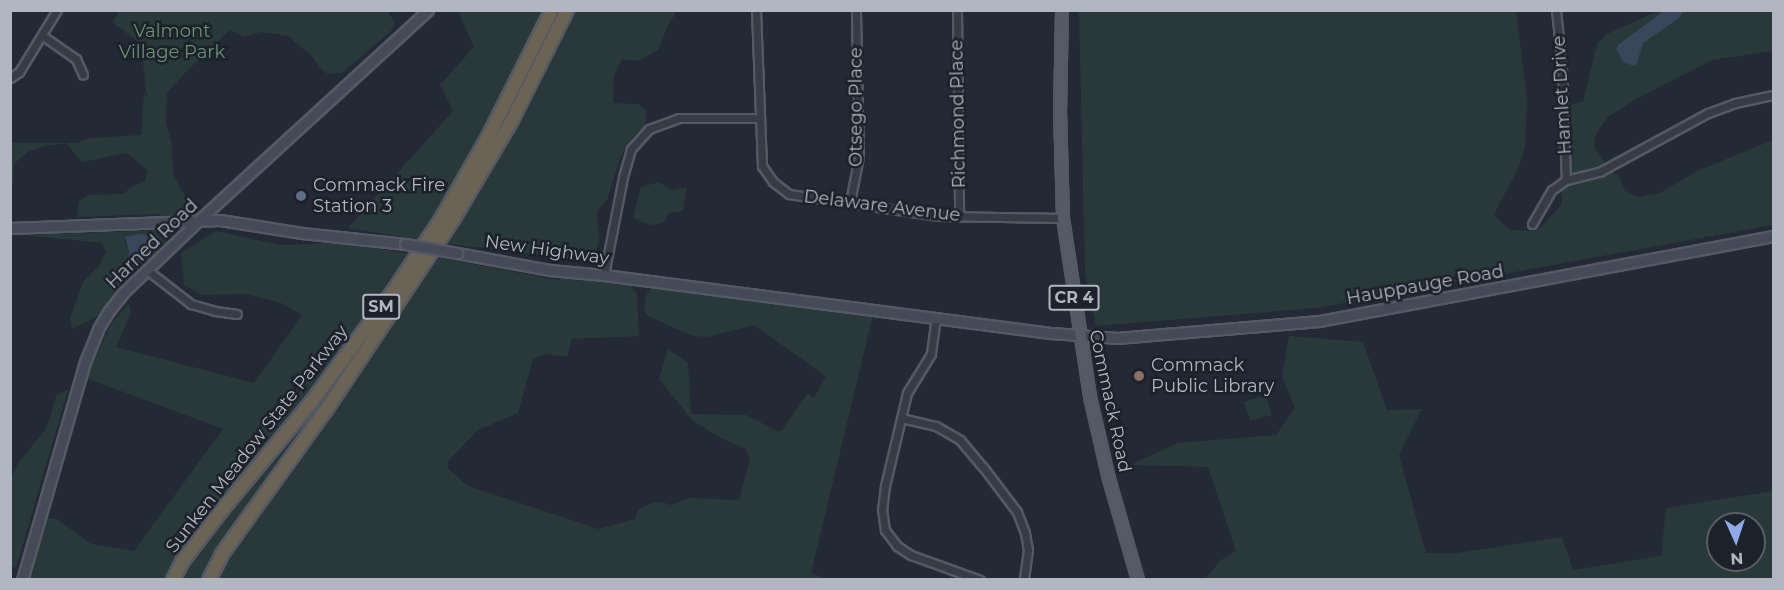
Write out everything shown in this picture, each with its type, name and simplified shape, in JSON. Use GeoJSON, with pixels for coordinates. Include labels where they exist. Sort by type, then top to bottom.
{"type":"FeatureCollection","features":[{"type":"Feature","properties":{"kind":"highway","name":"Sunken Meadow State Parkway"},"geometry":{"type":"LineString","coordinates":[[173,579],[182,562],[222,510],[313,400],[394,290],[440,221],[487,139],[552,10]]}},
{"type":"Feature","properties":{"kind":"highway","name":"Sunken Meadow State Parkway"},"geometry":{"type":"LineString","coordinates":[[208,579],[222,554],[326,410],[454,218],[511,122],[567,10]]}},
{"type":"Feature","properties":{"kind":"main road","name":"Commack Road"},"geometry":{"type":"LineString","coordinates":[[1062,10],[1060,110],[1063,218],[1079,336],[1109,479],[1137,579]]}},
{"type":"Feature","properties":{"kind":"street"},"geometry":{"type":"LineString","coordinates":[[10,78],[19,72],[57,10]]}},
{"type":"Feature","properties":{"kind":"street","name":"Harned Road"},"geometry":{"type":"LineString","coordinates":[[22,579],[90,345],[109,310],[123,292],[200,219],[428,10]]}},
{"type":"Feature","properties":{"kind":"street","name":"Delaware Avenue"},"geometry":{"type":"LineString","coordinates":[[756,10],[762,166],[773,182],[789,194],[959,217],[1063,218]]}},
{"type":"Feature","properties":{"kind":"street","name":"Otsego Place"},"geometry":{"type":"LineString","coordinates":[[850,202],[859,156],[856,10]]}},
{"type":"Feature","properties":{"kind":"street","name":"Richmond Place"},"geometry":{"type":"LineString","coordinates":[[957,10],[959,217]]}},
{"type":"Feature","properties":{"kind":"street","name":"Hamlet Drive"},"geometry":{"type":"LineString","coordinates":[[1556,10],[1562,68],[1566,180]]}},
{"type":"Feature","properties":{"kind":"street"},"geometry":{"type":"LineString","coordinates":[[43,36],[76,58],[83,75]]}},
{"type":"Feature","properties":{"kind":"street"},"geometry":{"type":"LineString","coordinates":[[1532,224],[1552,190],[1566,180],[1602,171],[1708,113],[1735,103],[1773,95]]}},
{"type":"Feature","properties":{"kind":"street"},"geometry":{"type":"LineString","coordinates":[[604,275],[623,177],[631,149],[649,129],[679,118],[759,118]]}},
{"type":"Feature","properties":{"kind":"street","name":"New Highway"},"geometry":{"type":"LineString","coordinates":[[10,228],[200,219],[405,244],[550,270],[1079,336]]}},
{"type":"Feature","properties":{"kind":"street","name":"Hauppauge Road"},"geometry":{"type":"LineString","coordinates":[[1079,336],[1116,338],[1319,321],[1773,236]]}},
{"type":"Feature","properties":{"kind":"street"},"geometry":{"type":"LineString","coordinates":[[147,270],[192,304],[214,311],[237,314]]}},
{"type":"Feature","properties":{"kind":"street"},"geometry":{"type":"LineString","coordinates":[[936,317],[931,354],[907,393],[901,418],[885,486],[882,509],[885,530],[897,546],[911,555],[980,579]]}},
{"type":"Feature","properties":{"kind":"street"},"geometry":{"type":"LineString","coordinates":[[901,418],[936,426],[960,440],[983,466],[1017,512],[1025,533],[1028,550],[1024,579]]}},
{"type":"Feature","properties":{"kind":"green space","name":"Valmont Village Park"},"geometry":{"type":"Polygon","coordinates":[[[386,10],[395,22],[392,30],[342,73],[328,74],[322,70],[312,56],[288,36],[261,32],[244,37],[230,30],[167,93],[166,123],[172,145],[173,175],[191,206],[184,213],[161,217],[160,214],[77,217],[79,201],[88,195],[123,194],[133,186],[145,182],[148,171],[127,153],[82,162],[66,143],[77,143],[89,138],[141,135],[144,92],[147,99],[141,44],[112,22],[120,11],[386,10]]]}},
{"type":"Feature","properties":{"kind":"green space"},"geometry":{"type":"Polygon","coordinates":[[[458,11],[547,11],[515,78],[423,240],[348,228],[453,111],[440,85],[474,47],[458,11]]]}},
{"type":"Feature","properties":{"kind":"green space"},"geometry":{"type":"Polygon","coordinates":[[[570,11],[677,11],[667,27],[659,49],[639,61],[622,59],[614,76],[613,103],[638,104],[647,111],[645,126],[633,136],[620,158],[607,200],[597,211],[599,241],[593,261],[582,263],[558,257],[442,243],[570,11]]]}},
{"type":"Feature","properties":{"kind":"green space"},"geometry":{"type":"Polygon","coordinates":[[[1079,11],[1516,11],[1527,97],[1525,146],[1520,164],[1494,215],[1510,230],[1537,231],[1562,204],[1560,108],[1583,101],[1597,44],[1607,34],[1658,11],[1773,11],[1773,51],[1712,60],[1636,99],[1608,117],[1596,134],[1594,147],[1611,171],[1619,176],[1625,191],[1637,197],[1660,193],[1697,171],[1773,140],[1773,225],[1317,308],[1096,326],[1085,273],[1079,11]]]}},
{"type":"Feature","properties":{"kind":"green space"},"geometry":{"type":"Polygon","coordinates":[[[11,143],[66,143],[44,146],[28,152],[15,163],[11,195],[11,143]]]}},
{"type":"Feature","properties":{"kind":"green space"},"geometry":{"type":"Polygon","coordinates":[[[659,182],[672,190],[687,187],[683,211],[669,213],[663,223],[650,225],[633,218],[641,187],[659,182]]]}},
{"type":"Feature","properties":{"kind":"green space"},"geometry":{"type":"Polygon","coordinates":[[[164,230],[169,241],[120,285],[102,314],[72,329],[70,318],[83,282],[99,266],[106,252],[102,243],[24,235],[164,230]],[[150,234],[131,235],[124,240],[129,252],[126,266],[130,266],[152,247],[150,234]]]}},
{"type":"Feature","properties":{"kind":"green space"},"geometry":{"type":"Polygon","coordinates":[[[216,231],[281,245],[338,243],[413,254],[339,359],[232,485],[196,533],[167,579],[26,580],[40,520],[47,518],[57,519],[91,544],[134,551],[223,429],[86,378],[111,324],[129,303],[131,313],[116,347],[254,383],[302,315],[281,303],[246,294],[202,295],[184,285],[181,253],[216,231]]]}},
{"type":"Feature","properties":{"kind":"green space"},"geometry":{"type":"Polygon","coordinates":[[[434,257],[558,280],[563,277],[628,283],[637,293],[639,336],[572,339],[567,357],[546,354],[533,359],[518,413],[478,430],[448,461],[448,469],[468,486],[599,529],[635,519],[638,510],[652,503],[662,502],[671,505],[689,498],[739,500],[750,459],[746,449],[719,437],[692,420],[659,379],[668,349],[688,363],[691,414],[746,415],[777,431],[781,431],[807,394],[814,398],[826,376],[754,325],[707,337],[693,336],[648,316],[644,311],[645,298],[650,289],[660,286],[873,315],[811,573],[827,579],[213,580],[434,257]]]}},
{"type":"Feature","properties":{"kind":"green space"},"geometry":{"type":"Polygon","coordinates":[[[1289,336],[1363,342],[1387,410],[1422,409],[1399,455],[1426,553],[1457,553],[1562,537],[1573,570],[1661,556],[1666,508],[1773,491],[1773,579],[1205,579],[1221,560],[1236,551],[1208,467],[1130,465],[1178,443],[1276,435],[1295,408],[1282,377],[1289,336]]]}},
{"type":"Feature","properties":{"kind":"green space"},"geometry":{"type":"Polygon","coordinates":[[[333,379],[338,382],[204,579],[179,580],[199,547],[333,379]]]}},
{"type":"Feature","properties":{"kind":"green space"},"geometry":{"type":"Polygon","coordinates":[[[68,390],[16,568],[11,566],[11,478],[19,462],[46,429],[57,394],[68,390]]]}},
{"type":"Feature","properties":{"kind":"green space"},"geometry":{"type":"Polygon","coordinates":[[[1266,395],[1272,415],[1250,421],[1244,402],[1266,395]]]}},
{"type":"Feature","properties":{"kind":"water"},"geometry":{"type":"Polygon","coordinates":[[[1665,10],[1683,11],[1679,18],[1643,43],[1636,66],[1624,63],[1616,49],[1618,45],[1665,10]]]}},
{"type":"Feature","properties":{"kind":"water"},"geometry":{"type":"Polygon","coordinates":[[[138,234],[157,235],[155,242],[138,260],[126,267],[129,252],[125,237],[138,234]]]}},
{"type":"Feature","properties":{"kind":"place","name":"Commack Fire Station 3"},"geometry":{"type":"Point","coordinates":[301,196]}},
{"type":"Feature","properties":{"kind":"place","name":"Commack Public Library"},"geometry":{"type":"Point","coordinates":[1139,376]}}]}
